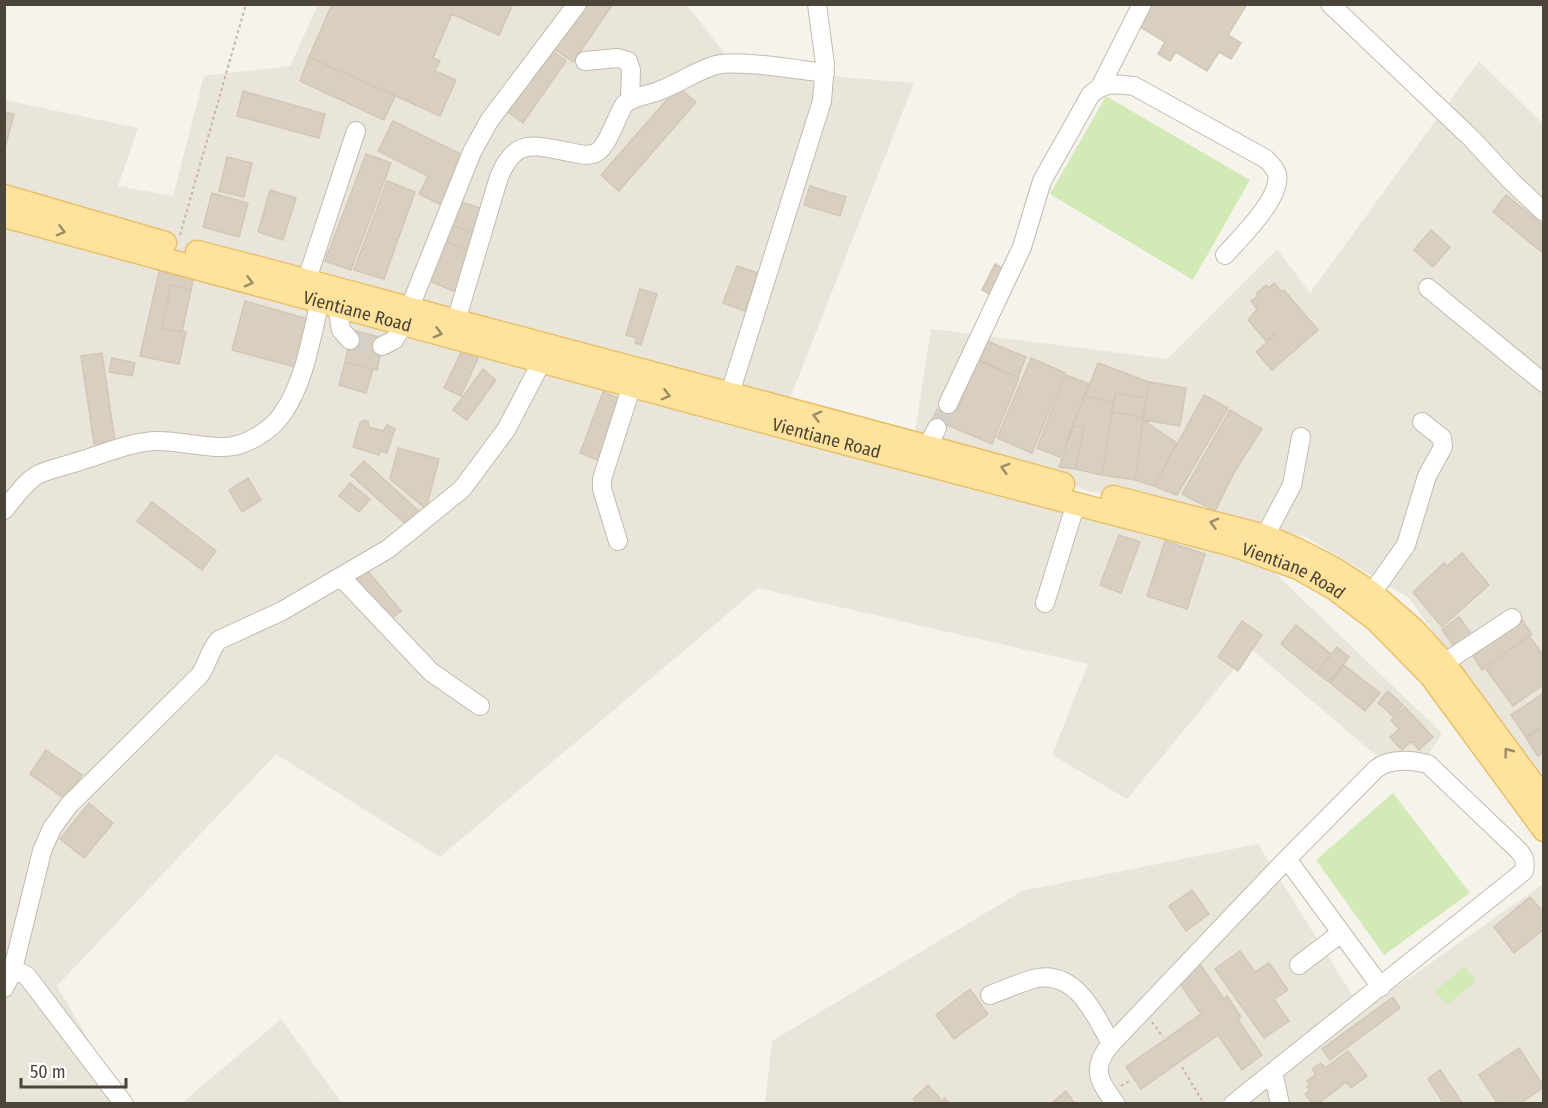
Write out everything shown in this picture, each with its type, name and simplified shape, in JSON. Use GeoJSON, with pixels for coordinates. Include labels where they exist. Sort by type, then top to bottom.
{"type":"FeatureCollection","features":[{"type":"Feature","properties":{"kind":"main road"},"geometry":{"type":"LineString","coordinates":[[4,196],[177,247],[307,279],[407,316],[456,321],[728,402],[933,437],[1080,489],[1265,536],[1324,564],[1372,593],[1414,630],[1444,663],[1534,788]]}},
{"type":"Feature","properties":{"kind":"main road","name":"Vientiane Road"},"geometry":{"type":"LineString","coordinates":[[4,216],[328,304],[407,316],[542,361],[632,385],[728,402],[1076,503],[1233,545],[1298,568],[1335,589],[1376,620],[1431,676],[1534,788],[1544,830]]}},
{"type":"Feature","properties":{"kind":"street"},"geometry":{"type":"LineString","coordinates":[[382,346],[394,340],[407,316],[477,141],[489,121],[577,4]]}},
{"type":"Feature","properties":{"kind":"street"},"geometry":{"type":"LineString","coordinates":[[728,402],[822,101],[825,73],[817,4]]}},
{"type":"Feature","properties":{"kind":"street"},"geometry":{"type":"LineString","coordinates":[[948,404],[1022,247],[1042,182],[1091,94],[1101,85],[1142,4]]}},
{"type":"Feature","properties":{"kind":"street"},"geometry":{"type":"LineString","coordinates":[[1330,4],[1471,138],[1544,212]]}},
{"type":"Feature","properties":{"kind":"street"},"geometry":{"type":"LineString","coordinates":[[585,61],[618,58],[628,61],[631,70],[630,99]]}},
{"type":"Feature","properties":{"kind":"street"},"geometry":{"type":"LineString","coordinates":[[456,321],[499,177],[510,158],[519,149],[528,145],[593,154],[604,145],[624,105],[630,99],[663,90],[715,65],[741,64],[825,73]]}},
{"type":"Feature","properties":{"kind":"street"},"geometry":{"type":"LineString","coordinates":[[1101,85],[1134,86],[1266,159],[1273,166],[1277,176],[1275,189],[1263,212],[1225,255]]}},
{"type":"Feature","properties":{"kind":"street"},"geometry":{"type":"LineString","coordinates":[[307,279],[356,131]]}},
{"type":"Feature","properties":{"kind":"street"},"geometry":{"type":"LineString","coordinates":[[1428,288],[1544,383]]}},
{"type":"Feature","properties":{"kind":"street"},"geometry":{"type":"LineString","coordinates":[[328,304],[350,340]]}},
{"type":"Feature","properties":{"kind":"street"},"geometry":{"type":"LineString","coordinates":[[4,510],[38,475],[123,448],[156,441],[224,448],[256,437],[282,415],[295,391],[328,304]]}},
{"type":"Feature","properties":{"kind":"street"},"geometry":{"type":"LineString","coordinates":[[8,981],[42,851],[52,828],[69,805],[200,676],[212,648],[219,640],[282,610],[388,549],[462,489],[506,430],[542,361]]}},
{"type":"Feature","properties":{"kind":"street"},"geometry":{"type":"LineString","coordinates":[[618,541],[602,489],[602,479],[632,385]]}},
{"type":"Feature","properties":{"kind":"street"},"geometry":{"type":"LineString","coordinates":[[1372,593],[1406,545],[1427,476],[1443,447],[1442,438],[1422,422]]}},
{"type":"Feature","properties":{"kind":"street"},"geometry":{"type":"LineString","coordinates":[[1265,536],[1292,485],[1301,436]]}},
{"type":"Feature","properties":{"kind":"street"},"geometry":{"type":"LineString","coordinates":[[1045,603],[1076,503]]}},
{"type":"Feature","properties":{"kind":"street"},"geometry":{"type":"LineString","coordinates":[[341,577],[431,672],[480,706]]}},
{"type":"Feature","properties":{"kind":"street"},"geometry":{"type":"LineString","coordinates":[[1444,663],[1512,618]]}},
{"type":"Feature","properties":{"kind":"street"},"geometry":{"type":"LineString","coordinates":[[1116,1104],[1102,1086],[1099,1068],[1101,1055],[1111,1044],[1287,859],[1382,764],[1415,761],[1428,764],[1524,856],[1524,871],[1233,1104]]}},
{"type":"Feature","properties":{"kind":"street"},"geometry":{"type":"LineString","coordinates":[[1287,859],[1381,987]]}},
{"type":"Feature","properties":{"kind":"street"},"geometry":{"type":"LineString","coordinates":[[1299,965],[1341,933]]}},
{"type":"Feature","properties":{"kind":"street"},"geometry":{"type":"LineString","coordinates":[[8,981],[22,973],[27,976],[124,1104]]}},
{"type":"Feature","properties":{"kind":"street"},"geometry":{"type":"LineString","coordinates":[[990,995],[1034,978],[1052,977],[1070,984],[1094,1011],[1111,1044]]}},
{"type":"Feature","properties":{"kind":"street"},"geometry":{"type":"LineString","coordinates":[[1273,1072],[1280,1104]]}},
{"type":"Feature","properties":{"kind":"path"},"geometry":{"type":"LineString","coordinates":[[177,247],[246,4]]}},
{"type":"Feature","properties":{"kind":"path"},"geometry":{"type":"LineString","coordinates":[[1182,1067],[1204,1104]]}},
{"type":"Feature","properties":{"kind":"shaded area"},"geometry":{"type":"Polygon","coordinates":[[[318,5],[687,5],[736,68],[914,83],[778,429],[1261,560],[1442,733],[1427,757],[1378,757],[1251,649],[1127,799],[1052,755],[1088,664],[758,588],[440,857],[276,754],[57,986],[126,1103],[5,1103],[4,100],[138,128],[118,186],[173,196],[204,76],[290,66],[318,5]]]}},
{"type":"Feature","properties":{"kind":"shaded area"},"geometry":{"type":"Polygon","coordinates":[[[1479,61],[1543,124],[1543,786],[1409,598],[1306,537],[1092,492],[915,432],[931,329],[1167,359],[1277,249],[1310,293],[1479,61]]]}},
{"type":"Feature","properties":{"kind":"shaded area"},"geometry":{"type":"Polygon","coordinates":[[[1258,844],[1362,1011],[1543,884],[1543,1103],[765,1104],[772,1041],[1022,891],[1258,844]]]}},
{"type":"Feature","properties":{"kind":"shaded area"},"geometry":{"type":"Polygon","coordinates":[[[281,1019],[342,1103],[182,1103],[281,1019]]]}},
{"type":"Feature","properties":{"kind":"green space"},"geometry":{"type":"Polygon","coordinates":[[[1106,96],[1250,180],[1193,280],[1050,194],[1106,96]]]}},
{"type":"Feature","properties":{"kind":"green space"},"geometry":{"type":"Polygon","coordinates":[[[1393,793],[1470,893],[1384,955],[1316,860],[1393,793]]]}},
{"type":"Feature","properties":{"kind":"green space"},"geometry":{"type":"Polygon","coordinates":[[[1465,966],[1476,981],[1447,1005],[1435,991],[1465,966]]]}},
{"type":"Feature","properties":{"kind":"building"},"geometry":{"type":"Polygon","coordinates":[[[332,4],[513,4],[499,35],[452,14],[433,58],[440,61],[435,71],[456,80],[440,116],[309,57],[332,4]]]}},
{"type":"Feature","properties":{"kind":"building"},"geometry":{"type":"Polygon","coordinates":[[[585,4],[613,4],[573,62],[554,49],[585,4]]]}},
{"type":"Feature","properties":{"kind":"building"},"geometry":{"type":"Polygon","coordinates":[[[1147,4],[1247,4],[1228,35],[1241,43],[1231,59],[1219,52],[1207,71],[1176,52],[1170,61],[1158,54],[1165,42],[1135,24],[1147,4]]]}},
{"type":"Feature","properties":{"kind":"building"},"geometry":{"type":"Polygon","coordinates":[[[551,50],[566,61],[523,123],[508,112],[551,50]]]}},
{"type":"Feature","properties":{"kind":"building"},"geometry":{"type":"Polygon","coordinates":[[[309,57],[395,96],[384,120],[300,81],[309,57]]]}},
{"type":"Feature","properties":{"kind":"building"},"geometry":{"type":"Polygon","coordinates":[[[678,87],[696,102],[619,191],[601,175],[678,87]]]}},
{"type":"Feature","properties":{"kind":"building"},"geometry":{"type":"Polygon","coordinates":[[[243,91],[325,114],[319,138],[237,116],[243,91]]]}},
{"type":"Feature","properties":{"kind":"building"},"geometry":{"type":"Polygon","coordinates":[[[4,112],[14,114],[4,152],[4,112]]]}},
{"type":"Feature","properties":{"kind":"building"},"geometry":{"type":"Polygon","coordinates":[[[393,121],[465,156],[441,205],[419,194],[428,176],[378,151],[393,121]]]}},
{"type":"Feature","properties":{"kind":"building"},"geometry":{"type":"Polygon","coordinates":[[[366,154],[391,163],[351,270],[325,261],[366,154]]]}},
{"type":"Feature","properties":{"kind":"building"},"geometry":{"type":"Polygon","coordinates":[[[227,157],[252,163],[244,197],[219,191],[227,157]]]}},
{"type":"Feature","properties":{"kind":"building"},"geometry":{"type":"Polygon","coordinates":[[[387,181],[415,192],[384,279],[354,270],[387,181]]]}},
{"type":"Feature","properties":{"kind":"building"},"geometry":{"type":"Polygon","coordinates":[[[810,186],[846,197],[840,216],[804,205],[810,186]]]}},
{"type":"Feature","properties":{"kind":"building"},"geometry":{"type":"Polygon","coordinates":[[[270,190],[296,198],[283,240],[258,232],[270,190]]]}},
{"type":"Feature","properties":{"kind":"building"},"geometry":{"type":"Polygon","coordinates":[[[212,193],[248,203],[239,237],[203,227],[212,193]]]}},
{"type":"Feature","properties":{"kind":"building"},"geometry":{"type":"Polygon","coordinates":[[[1506,195],[1544,226],[1544,254],[1493,212],[1506,195]]]}},
{"type":"Feature","properties":{"kind":"building"},"geometry":{"type":"Polygon","coordinates":[[[459,201],[483,209],[475,234],[448,224],[459,201]]]}},
{"type":"Feature","properties":{"kind":"building"},"geometry":{"type":"Polygon","coordinates":[[[448,224],[475,234],[471,252],[442,240],[448,224]]]}},
{"type":"Feature","properties":{"kind":"building"},"geometry":{"type":"Polygon","coordinates":[[[1431,230],[1450,247],[1433,267],[1414,250],[1431,230]]]}},
{"type":"Feature","properties":{"kind":"building"},"geometry":{"type":"Polygon","coordinates":[[[442,240],[471,252],[456,292],[427,280],[442,240]]]}},
{"type":"Feature","properties":{"kind":"building"},"geometry":{"type":"Polygon","coordinates":[[[995,264],[1006,270],[993,296],[982,290],[995,264]]]}},
{"type":"Feature","properties":{"kind":"building"},"geometry":{"type":"Polygon","coordinates":[[[737,266],[758,273],[745,311],[723,303],[737,266]]]}},
{"type":"Feature","properties":{"kind":"building"},"geometry":{"type":"Polygon","coordinates":[[[160,268],[194,276],[191,290],[171,285],[162,328],[186,332],[179,364],[140,356],[160,268]]]}},
{"type":"Feature","properties":{"kind":"building"},"geometry":{"type":"Polygon","coordinates":[[[1274,283],[1282,292],[1284,290],[1318,330],[1272,370],[1256,352],[1275,335],[1266,341],[1248,320],[1257,309],[1251,301],[1266,285],[1269,288],[1274,283]]]}},
{"type":"Feature","properties":{"kind":"building"},"geometry":{"type":"Polygon","coordinates":[[[171,285],[191,290],[182,332],[162,328],[171,285]]]}},
{"type":"Feature","properties":{"kind":"building"},"geometry":{"type":"Polygon","coordinates":[[[640,289],[657,294],[641,345],[635,343],[637,338],[626,335],[640,289]]]}},
{"type":"Feature","properties":{"kind":"building"},"geometry":{"type":"Polygon","coordinates":[[[245,301],[308,319],[295,367],[232,350],[245,301]]]}},
{"type":"Feature","properties":{"kind":"building"},"geometry":{"type":"Polygon","coordinates":[[[352,330],[384,338],[377,370],[345,362],[352,330]]]}},
{"type":"Feature","properties":{"kind":"building"},"geometry":{"type":"Polygon","coordinates":[[[987,341],[1026,357],[1018,377],[979,360],[987,341]]]}},
{"type":"Feature","properties":{"kind":"building"},"geometry":{"type":"Polygon","coordinates":[[[462,350],[478,358],[461,396],[444,388],[462,350]]]}},
{"type":"Feature","properties":{"kind":"building"},"geometry":{"type":"Polygon","coordinates":[[[102,353],[115,441],[94,444],[81,356],[102,353]]]}},
{"type":"Feature","properties":{"kind":"building"},"geometry":{"type":"Polygon","coordinates":[[[112,358],[135,363],[132,376],[109,372],[112,358]]]}},
{"type":"Feature","properties":{"kind":"building"},"geometry":{"type":"Polygon","coordinates":[[[1031,358],[1065,373],[1032,453],[997,438],[1031,358]]]}},
{"type":"Feature","properties":{"kind":"building"},"geometry":{"type":"Polygon","coordinates":[[[977,360],[1019,378],[992,444],[936,420],[943,404],[957,410],[977,360]]]}},
{"type":"Feature","properties":{"kind":"building"},"geometry":{"type":"Polygon","coordinates":[[[345,362],[373,369],[366,393],[339,385],[345,362]]]}},
{"type":"Feature","properties":{"kind":"building"},"geometry":{"type":"Polygon","coordinates":[[[1098,363],[1149,382],[1146,398],[1115,393],[1113,403],[1085,396],[1098,363]]]}},
{"type":"Feature","properties":{"kind":"building"},"geometry":{"type":"Polygon","coordinates":[[[483,369],[496,380],[467,420],[453,410],[483,369]]]}},
{"type":"Feature","properties":{"kind":"building"},"geometry":{"type":"Polygon","coordinates":[[[1066,375],[1089,384],[1060,457],[1037,448],[1066,375]]]}},
{"type":"Feature","properties":{"kind":"building"},"geometry":{"type":"Polygon","coordinates":[[[1149,382],[1186,388],[1180,426],[1143,420],[1149,382]]]}},
{"type":"Feature","properties":{"kind":"building"},"geometry":{"type":"Polygon","coordinates":[[[603,392],[623,400],[600,461],[580,453],[603,392]]]}},
{"type":"Feature","properties":{"kind":"building"},"geometry":{"type":"Polygon","coordinates":[[[1115,393],[1146,398],[1143,417],[1112,412],[1115,393]]]}},
{"type":"Feature","properties":{"kind":"building"},"geometry":{"type":"Polygon","coordinates":[[[1204,395],[1228,408],[1177,495],[1154,486],[1204,395]]]}},
{"type":"Feature","properties":{"kind":"building"},"geometry":{"type":"Polygon","coordinates":[[[1085,396],[1113,403],[1102,475],[1075,469],[1084,428],[1073,426],[1085,396]]]}},
{"type":"Feature","properties":{"kind":"building"},"geometry":{"type":"Polygon","coordinates":[[[1230,410],[1262,429],[1235,471],[1215,511],[1182,494],[1230,410]]]}},
{"type":"Feature","properties":{"kind":"building"},"geometry":{"type":"Polygon","coordinates":[[[1112,412],[1143,417],[1135,480],[1102,475],[1112,412]]]}},
{"type":"Feature","properties":{"kind":"building"},"geometry":{"type":"Polygon","coordinates":[[[364,420],[368,421],[369,427],[383,431],[387,425],[395,429],[387,453],[380,451],[379,455],[353,447],[360,423],[364,420]]]}},
{"type":"Feature","properties":{"kind":"building"},"geometry":{"type":"Polygon","coordinates":[[[1143,420],[1177,443],[1154,486],[1135,480],[1143,420]]]}},
{"type":"Feature","properties":{"kind":"building"},"geometry":{"type":"Polygon","coordinates":[[[1073,426],[1084,428],[1075,469],[1059,467],[1073,426]]]}},
{"type":"Feature","properties":{"kind":"building"},"geometry":{"type":"Polygon","coordinates":[[[398,448],[439,459],[426,509],[390,479],[398,448]]]}},
{"type":"Feature","properties":{"kind":"building"},"geometry":{"type":"Polygon","coordinates":[[[364,461],[421,513],[409,527],[351,475],[364,461]]]}},
{"type":"Feature","properties":{"kind":"building"},"geometry":{"type":"Polygon","coordinates":[[[248,478],[261,500],[242,512],[229,490],[248,478]]]}},
{"type":"Feature","properties":{"kind":"building"},"geometry":{"type":"Polygon","coordinates":[[[350,483],[370,499],[359,512],[339,496],[350,483]]]}},
{"type":"Feature","properties":{"kind":"building"},"geometry":{"type":"Polygon","coordinates":[[[152,502],[216,551],[202,570],[137,521],[152,502]]]}},
{"type":"Feature","properties":{"kind":"building"},"geometry":{"type":"Polygon","coordinates":[[[1119,535],[1140,542],[1121,593],[1100,585],[1119,535]]]}},
{"type":"Feature","properties":{"kind":"building"},"geometry":{"type":"Polygon","coordinates":[[[1165,541],[1205,554],[1187,609],[1147,596],[1165,541]]]}},
{"type":"Feature","properties":{"kind":"building"},"geometry":{"type":"Polygon","coordinates":[[[1462,553],[1489,585],[1442,627],[1413,592],[1444,563],[1447,566],[1462,553]]]}},
{"type":"Feature","properties":{"kind":"building"},"geometry":{"type":"Polygon","coordinates":[[[367,570],[401,611],[389,621],[355,580],[367,570]]]}},
{"type":"Feature","properties":{"kind":"building"},"geometry":{"type":"Polygon","coordinates":[[[1459,617],[1473,636],[1456,649],[1442,630],[1459,617]]]}},
{"type":"Feature","properties":{"kind":"building"},"geometry":{"type":"Polygon","coordinates":[[[1522,620],[1532,634],[1482,670],[1473,656],[1522,620]]]}},
{"type":"Feature","properties":{"kind":"building"},"geometry":{"type":"Polygon","coordinates":[[[1242,621],[1262,635],[1238,671],[1218,657],[1242,621]]]}},
{"type":"Feature","properties":{"kind":"building"},"geometry":{"type":"Polygon","coordinates":[[[1296,625],[1331,654],[1317,673],[1281,644],[1296,625]]]}},
{"type":"Feature","properties":{"kind":"building"},"geometry":{"type":"Polygon","coordinates":[[[1529,636],[1544,656],[1544,684],[1513,706],[1485,668],[1529,636]]]}},
{"type":"Feature","properties":{"kind":"building"},"geometry":{"type":"Polygon","coordinates":[[[1337,647],[1349,657],[1329,682],[1317,673],[1337,647]]]}},
{"type":"Feature","properties":{"kind":"building"},"geometry":{"type":"Polygon","coordinates":[[[1344,665],[1380,693],[1365,711],[1330,683],[1344,665]]]}},
{"type":"Feature","properties":{"kind":"building"},"geometry":{"type":"Polygon","coordinates":[[[1388,691],[1403,705],[1393,716],[1378,703],[1388,691]]]}},
{"type":"Feature","properties":{"kind":"building"},"geometry":{"type":"Polygon","coordinates":[[[1544,693],[1544,725],[1526,737],[1511,715],[1544,693]]]}},
{"type":"Feature","properties":{"kind":"building"},"geometry":{"type":"Polygon","coordinates":[[[1405,707],[1433,737],[1419,750],[1411,741],[1402,750],[1390,737],[1399,729],[1391,720],[1405,707]]]}},
{"type":"Feature","properties":{"kind":"building"},"geometry":{"type":"Polygon","coordinates":[[[1544,727],[1544,752],[1538,756],[1526,738],[1544,727]]]}},
{"type":"Feature","properties":{"kind":"building"},"geometry":{"type":"Polygon","coordinates":[[[46,750],[82,775],[65,799],[30,774],[46,750]]]}},
{"type":"Feature","properties":{"kind":"building"},"geometry":{"type":"Polygon","coordinates":[[[89,803],[113,823],[84,858],[60,839],[89,803]]]}},
{"type":"Feature","properties":{"kind":"building"},"geometry":{"type":"Polygon","coordinates":[[[1192,890],[1209,914],[1186,931],[1169,906],[1192,890]]]}},
{"type":"Feature","properties":{"kind":"building"},"geometry":{"type":"Polygon","coordinates":[[[1530,897],[1544,913],[1544,929],[1514,953],[1494,927],[1530,897]]]}},
{"type":"Feature","properties":{"kind":"building"},"geometry":{"type":"Polygon","coordinates":[[[1240,951],[1255,972],[1269,963],[1288,990],[1274,999],[1289,1021],[1264,1038],[1215,969],[1240,951]]]}},
{"type":"Feature","properties":{"kind":"building"},"geometry":{"type":"Polygon","coordinates":[[[1199,963],[1224,999],[1227,996],[1241,1017],[1238,1020],[1262,1055],[1242,1070],[1218,1035],[1141,1089],[1126,1067],[1201,1014],[1177,979],[1199,963]]]}},
{"type":"Feature","properties":{"kind":"building"},"geometry":{"type":"Polygon","coordinates":[[[970,989],[988,1014],[954,1039],[936,1015],[970,989]]]}},
{"type":"Feature","properties":{"kind":"building"},"geometry":{"type":"Polygon","coordinates":[[[1393,997],[1400,1008],[1330,1060],[1322,1049],[1393,997]]]}},
{"type":"Feature","properties":{"kind":"building"},"geometry":{"type":"Polygon","coordinates":[[[1519,1048],[1544,1087],[1519,1104],[1498,1104],[1479,1075],[1519,1048]]]}},
{"type":"Feature","properties":{"kind":"building"},"geometry":{"type":"Polygon","coordinates":[[[1348,1051],[1367,1076],[1351,1088],[1346,1082],[1318,1104],[1313,1104],[1305,1094],[1310,1090],[1307,1086],[1310,1084],[1307,1081],[1316,1074],[1312,1069],[1321,1063],[1325,1068],[1348,1051]]]}},
{"type":"Feature","properties":{"kind":"building"},"geometry":{"type":"Polygon","coordinates":[[[1440,1070],[1463,1104],[1444,1104],[1428,1079],[1440,1070]]]}},
{"type":"Feature","properties":{"kind":"building"},"geometry":{"type":"Polygon","coordinates":[[[928,1085],[942,1101],[945,1098],[950,1104],[918,1104],[913,1099],[928,1085]]]}},
{"type":"Feature","properties":{"kind":"building"},"geometry":{"type":"Polygon","coordinates":[[[1066,1091],[1075,1104],[1050,1104],[1066,1091]]]}},
{"type":"Feature","properties":{"kind":"tunnel"},"geometry":{"type":"LineString","coordinates":[[350,340],[382,346]]}},
{"type":"Feature","properties":{"kind":"tunnel"},"geometry":{"type":"LineString","coordinates":[[937,428],[948,404]]}}]}
